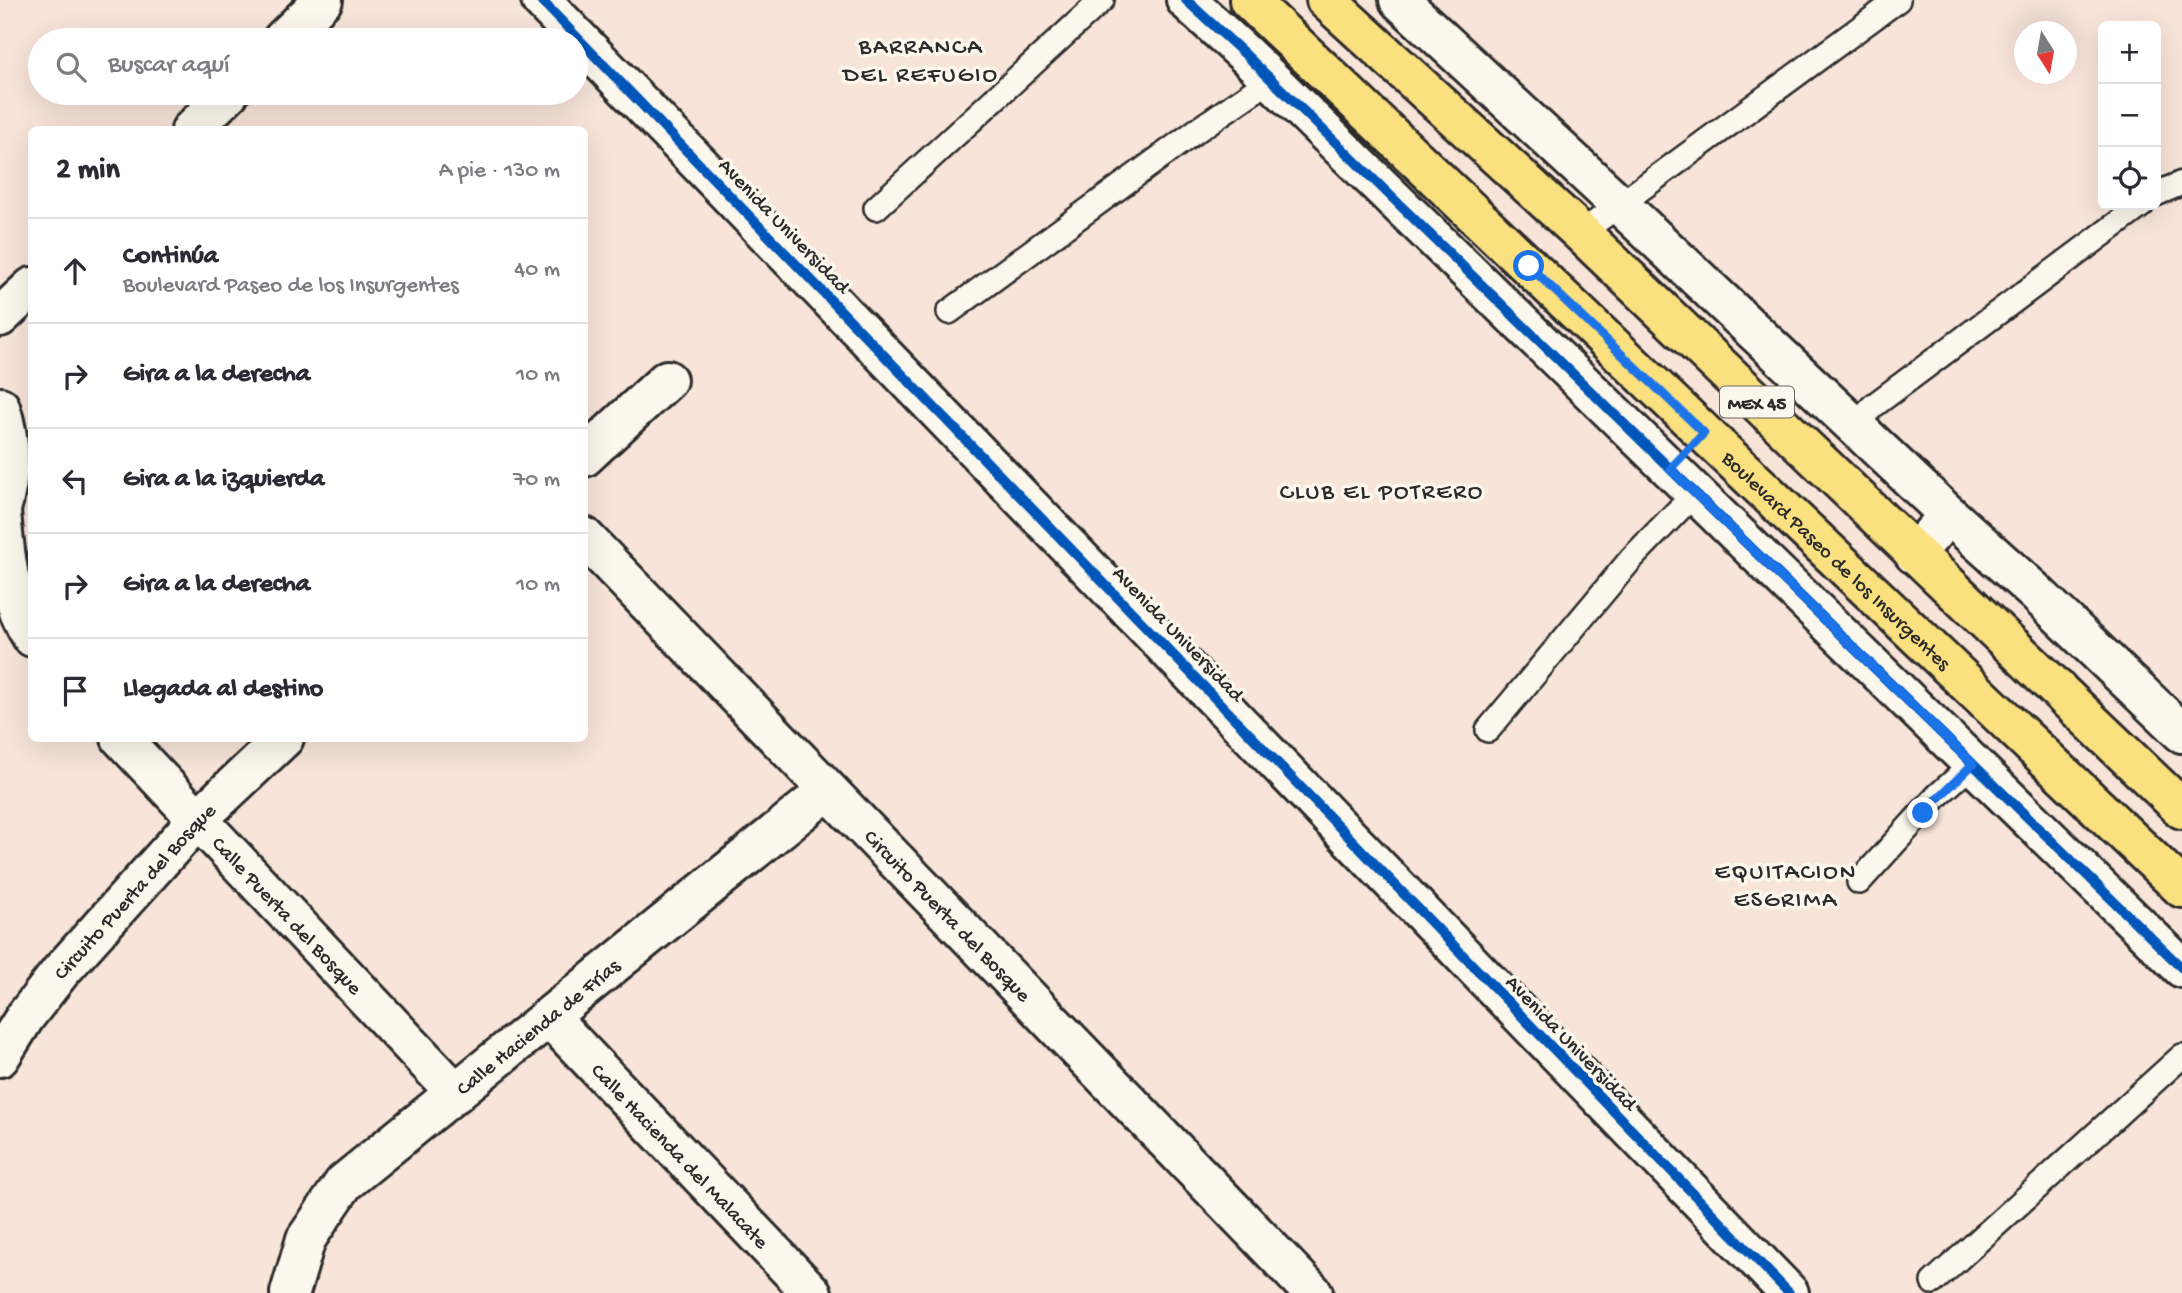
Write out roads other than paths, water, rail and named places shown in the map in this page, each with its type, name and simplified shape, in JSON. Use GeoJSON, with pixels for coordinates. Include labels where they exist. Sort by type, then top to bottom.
{"type":"FeatureCollection","features":[{"type":"Feature","properties":{"kind":"main road","name":"MEX 45"},"geometry":{"type":"LineString","coordinates":[[1326,0],[1581,233],[2182,810]]}},
{"type":"Feature","properties":{"kind":"main road","name":"Boulevard Paseo de los Insurgentes"},"geometry":{"type":"LineString","coordinates":[[1262,12],[2182,888]]}},
{"type":"Feature","properties":{"kind":"street"},"geometry":{"type":"LineString","coordinates":[[294,28],[323,0]]}},
{"type":"Feature","properties":{"kind":"street","name":"Avenida Universidad"},"geometry":{"type":"LineString","coordinates":[[541,0],[568,28]]}},
{"type":"Feature","properties":{"kind":"street"},"geometry":{"type":"LineString","coordinates":[[1186,0],[2182,968]]}},
{"type":"Feature","properties":{"kind":"street"},"geometry":{"type":"LineString","coordinates":[[1399,0],[1949,515],[2034,591],[2182,733]]}},
{"type":"Feature","properties":{"kind":"street"},"geometry":{"type":"LineString","coordinates":[[1258,68],[1262,12]]}},
{"type":"Feature","properties":{"kind":"street","name":"Avenida Universidad"},"geometry":{"type":"LineString","coordinates":[[588,49],[1789,1293]]}},
{"type":"Feature","properties":{"kind":"street"},"geometry":{"type":"LineString","coordinates":[[195,126],[217,105]]}},
{"type":"Feature","properties":{"kind":"street"},"geometry":{"type":"LineString","coordinates":[[0,317],[28,290]]}},
{"type":"Feature","properties":{"kind":"street"},"geometry":{"type":"LineString","coordinates":[[588,453],[667,380]]}},
{"type":"Feature","properties":{"kind":"street"},"geometry":{"type":"LineString","coordinates":[[0,407],[7,427],[10,470],[0,513],[12,591],[28,630]]}},
{"type":"Feature","properties":{"kind":"street"},"geometry":{"type":"LineString","coordinates":[[1682,481],[1704,433]]}},
{"type":"Feature","properties":{"kind":"street"},"geometry":{"type":"LineString","coordinates":[[1914,554],[1949,515]]}},
{"type":"Feature","properties":{"kind":"street","name":"Circuito Puerta del Bosque"},"geometry":{"type":"LineString","coordinates":[[588,541],[1313,1293]]}},
{"type":"Feature","properties":{"kind":"street"},"geometry":{"type":"LineString","coordinates":[[0,634],[28,650]]}},
{"type":"Feature","properties":{"kind":"street","name":"Calle Puerta del Bosque"},"geometry":{"type":"LineString","coordinates":[[125,742],[456,1093]]}},
{"type":"Feature","properties":{"kind":"street","name":"Circuito Puerta del Bosque"},"geometry":{"type":"LineString","coordinates":[[0,1058],[25,1017],[61,971],[197,820],[280,742]]}},
{"type":"Feature","properties":{"kind":"street","name":"Calle Hacienda de Frías"},"geometry":{"type":"LineString","coordinates":[[290,1293],[306,1239],[344,1183],[827,791]]}},
{"type":"Feature","properties":{"kind":"street","name":"Calle Hacienda del Malacate"},"geometry":{"type":"LineString","coordinates":[[549,1017],[812,1293]]}},
{"type":"Feature","properties":{"kind":"lane"},"geometry":{"type":"LineString","coordinates":[[876,208],[1102,0]]}},
{"type":"Feature","properties":{"kind":"lane"},"geometry":{"type":"LineString","coordinates":[[1581,233],[1898,0]]}},
{"type":"Feature","properties":{"kind":"lane"},"geometry":{"type":"LineString","coordinates":[[949,312],[1196,131],[1258,68]]}},
{"type":"Feature","properties":{"kind":"lane"},"geometry":{"type":"LineString","coordinates":[[2161,192],[2182,183]]}},
{"type":"Feature","properties":{"kind":"lane"},"geometry":{"type":"LineString","coordinates":[[1854,426],[1873,406],[2135,210]]}},
{"type":"Feature","properties":{"kind":"lane"},"geometry":{"type":"LineString","coordinates":[[1488,730],[1632,558],[1682,481]]}},
{"type":"Feature","properties":{"kind":"lane"},"geometry":{"type":"LineString","coordinates":[[1859,881],[1938,795],[1973,764]]}},
{"type":"Feature","properties":{"kind":"lane"},"geometry":{"type":"LineString","coordinates":[[1933,1282],[2182,1056]]}},
{"type":"Feature","properties":{"kind":"district","name":"BARRANCA DEL REFUGIO"},"geometry":{"type":"Point","coordinates":[921,59]}},
{"type":"Feature","properties":{"kind":"district","name":"CLUB EL POTRERO"},"geometry":{"type":"Point","coordinates":[1382,490]}},
{"type":"Feature","properties":{"kind":"district","name":"EQUITACION ESGRIMA"},"geometry":{"type":"Point","coordinates":[1786,884]}}]}
